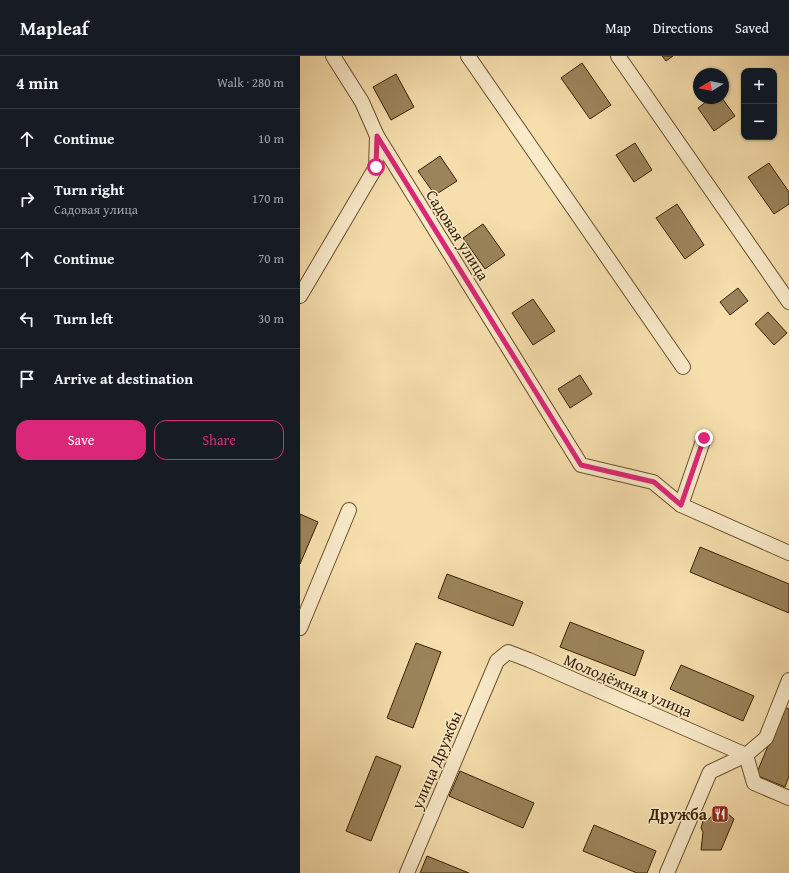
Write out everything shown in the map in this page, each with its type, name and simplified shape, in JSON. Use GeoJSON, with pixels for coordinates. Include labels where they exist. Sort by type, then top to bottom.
{"type":"FeatureCollection","features":[{"type":"Feature","properties":{"kind":"street","name":"Садовая улица"},"geometry":{"type":"LineString","coordinates":[[333,56],[362,102],[377,136],[581,465],[654,482],[681,505],[789,553]]}},
{"type":"Feature","properties":{"kind":"street"},"geometry":{"type":"LineString","coordinates":[[468,56],[683,367]]}},
{"type":"Feature","properties":{"kind":"street"},"geometry":{"type":"LineString","coordinates":[[618,56],[789,302]]}},
{"type":"Feature","properties":{"kind":"street"},"geometry":{"type":"LineString","coordinates":[[300,296],[376,167],[377,136]]}},
{"type":"Feature","properties":{"kind":"street"},"geometry":{"type":"LineString","coordinates":[[681,505],[704,438]]}},
{"type":"Feature","properties":{"kind":"street"},"geometry":{"type":"LineString","coordinates":[[300,628],[349,510]]}},
{"type":"Feature","properties":{"kind":"street","name":"Молодёжная улица"},"geometry":{"type":"LineString","coordinates":[[497,661],[508,652],[746,755]]}},
{"type":"Feature","properties":{"kind":"street","name":"улица Дружбы"},"geometry":{"type":"LineString","coordinates":[[407,873],[497,661]]}},
{"type":"Feature","properties":{"kind":"street"},"geometry":{"type":"LineString","coordinates":[[667,873],[710,772],[746,755],[766,738],[789,680]]}},
{"type":"Feature","properties":{"kind":"street"},"geometry":{"type":"LineString","coordinates":[[746,755],[754,783],[789,798]]}},
{"type":"Feature","properties":{"kind":"building"},"geometry":{"type":"Polygon","coordinates":[[[662,56],[673,56],[666,61],[662,56]]]}},
{"type":"Feature","properties":{"kind":"building"},"geometry":{"type":"Polygon","coordinates":[[[582,63],[611,105],[590,119],[561,78],[582,63]]]}},
{"type":"Feature","properties":{"kind":"building"},"geometry":{"type":"Polygon","coordinates":[[[396,74],[414,107],[391,120],[373,87],[396,74]]]}},
{"type":"Feature","properties":{"kind":"building"},"geometry":{"type":"Polygon","coordinates":[[[703,104],[726,104],[735,116],[714,131],[698,108],[703,104]]]}},
{"type":"Feature","properties":{"kind":"building"},"geometry":{"type":"Polygon","coordinates":[[[635,143],[652,170],[634,182],[616,155],[635,143]]]}},
{"type":"Feature","properties":{"kind":"building"},"geometry":{"type":"Polygon","coordinates":[[[440,156],[457,181],[435,195],[418,171],[440,156]]]}},
{"type":"Feature","properties":{"kind":"building"},"geometry":{"type":"Polygon","coordinates":[[[769,163],[789,192],[789,204],[774,214],[748,177],[769,163]]]}},
{"type":"Feature","properties":{"kind":"building"},"geometry":{"type":"Polygon","coordinates":[[[677,204],[704,245],[685,259],[656,218],[677,204]]]}},
{"type":"Feature","properties":{"kind":"building"},"geometry":{"type":"Polygon","coordinates":[[[483,224],[505,255],[485,269],[463,238],[483,224]]]}},
{"type":"Feature","properties":{"kind":"building"},"geometry":{"type":"Polygon","coordinates":[[[738,288],[748,301],[730,315],[720,302],[738,288]]]}},
{"type":"Feature","properties":{"kind":"building"},"geometry":{"type":"Polygon","coordinates":[[[533,299],[555,331],[533,345],[512,313],[533,299]]]}},
{"type":"Feature","properties":{"kind":"building"},"geometry":{"type":"Polygon","coordinates":[[[768,312],[787,333],[774,345],[755,324],[768,312]]]}},
{"type":"Feature","properties":{"kind":"building"},"geometry":{"type":"Polygon","coordinates":[[[580,375],[592,394],[570,408],[558,389],[580,375]]]}},
{"type":"Feature","properties":{"kind":"building"},"geometry":{"type":"Polygon","coordinates":[[[300,514],[318,522],[300,564],[300,514]]]}},
{"type":"Feature","properties":{"kind":"building"},"geometry":{"type":"Polygon","coordinates":[[[700,547],[789,584],[789,613],[690,572],[700,547]]]}},
{"type":"Feature","properties":{"kind":"building"},"geometry":{"type":"Polygon","coordinates":[[[447,574],[523,602],[513,626],[438,598],[447,574]]]}},
{"type":"Feature","properties":{"kind":"building"},"geometry":{"type":"Polygon","coordinates":[[[570,622],[644,651],[635,676],[560,647],[570,622]]]}},
{"type":"Feature","properties":{"kind":"building"},"geometry":{"type":"Polygon","coordinates":[[[416,643],[441,652],[413,728],[387,718],[416,643]]]}},
{"type":"Feature","properties":{"kind":"building"},"geometry":{"type":"Polygon","coordinates":[[[681,665],[754,696],[743,721],[670,689],[681,665]]]}},
{"type":"Feature","properties":{"kind":"building"},"geometry":{"type":"Polygon","coordinates":[[[784,707],[789,709],[789,776],[785,787],[756,775],[784,707]]]}},
{"type":"Feature","properties":{"kind":"building"},"geometry":{"type":"Polygon","coordinates":[[[376,756],[401,766],[371,841],[346,831],[376,756]]]}},
{"type":"Feature","properties":{"kind":"building"},"geometry":{"type":"Polygon","coordinates":[[[460,771],[534,803],[523,828],[449,796],[460,771]]]}},
{"type":"Feature","properties":{"kind":"building"},"geometry":{"type":"Polygon","coordinates":[[[720,807],[734,819],[721,850],[701,850],[703,832],[701,828],[703,821],[709,819],[720,807]]]}},
{"type":"Feature","properties":{"kind":"building"},"geometry":{"type":"Polygon","coordinates":[[[594,825],[656,851],[647,873],[637,873],[583,851],[594,825]]]}},
{"type":"Feature","properties":{"kind":"building"},"geometry":{"type":"Polygon","coordinates":[[[427,856],[469,873],[420,873],[427,856]]]}},
{"type":"Feature","properties":{"kind":"place","name":"Дружба"},"geometry":{"type":"Point","coordinates":[720,814]}},
{"type":"Feature","properties":{"kind":"route"},"geometry":{"type":"LineString","coordinates":[[376,167],[377,136],[581,465],[654,482],[681,505],[704,438]]}}]}
